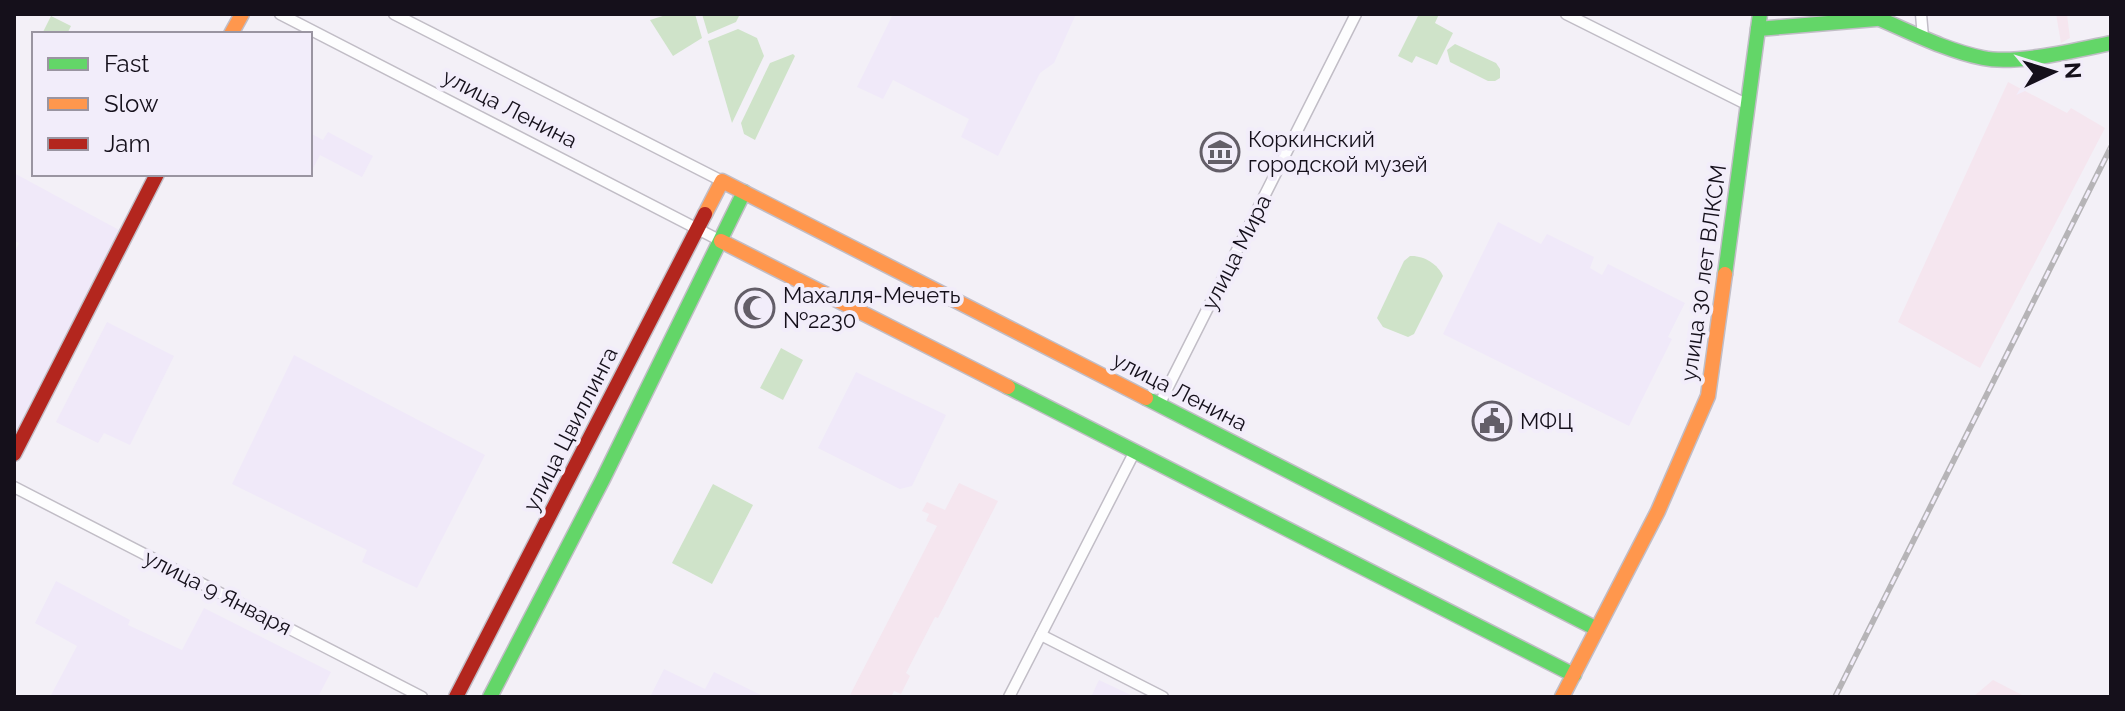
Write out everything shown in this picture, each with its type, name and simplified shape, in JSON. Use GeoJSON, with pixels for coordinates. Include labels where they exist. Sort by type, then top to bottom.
{"type":"FeatureCollection","features":[{"type":"Feature","properties":{"kind":"street"},"geometry":{"type":"LineString","coordinates":[[232,32],[242,14]]}},
{"type":"Feature","properties":{"kind":"street","name":"улица Ленина"},"geometry":{"type":"LineString","coordinates":[[280,14],[1574,675]]}},
{"type":"Feature","properties":{"kind":"street","name":"улица Ленина"},"geometry":{"type":"LineString","coordinates":[[394,14],[1597,629]]}},
{"type":"Feature","properties":{"kind":"street","name":"улица Мира"},"geometry":{"type":"LineString","coordinates":[[1159,405],[1356,14]]}},
{"type":"Feature","properties":{"kind":"street"},"geometry":{"type":"LineString","coordinates":[[1566,14],[1748,105]]}},
{"type":"Feature","properties":{"kind":"street"},"geometry":{"type":"LineString","coordinates":[[1921,14],[1923,37]]}},
{"type":"Feature","properties":{"kind":"street"},"geometry":{"type":"LineString","coordinates":[[1759,21],[1872,16],[1975,56],[1997,59],[2047,56],[2111,43]]}},
{"type":"Feature","properties":{"kind":"street","name":"улица 30 лет ВЛКСМ"},"geometry":{"type":"LineString","coordinates":[[1562,697],[1647,531],[1708,396],[1759,21]]}},
{"type":"Feature","properties":{"kind":"street"},"geometry":{"type":"LineString","coordinates":[[14,454],[156,176]]}},
{"type":"Feature","properties":{"kind":"street","name":"улица Цвиллинга"},"geometry":{"type":"LineString","coordinates":[[456,697],[722,181]]}},
{"type":"Feature","properties":{"kind":"street"},"geometry":{"type":"LineString","coordinates":[[490,697],[603,479],[744,192]]}},
{"type":"Feature","properties":{"kind":"street"},"geometry":{"type":"LineString","coordinates":[[1009,697],[1135,451]]}},
{"type":"Feature","properties":{"kind":"street","name":"улица 9 Января"},"geometry":{"type":"LineString","coordinates":[[14,487],[422,697]]}},
{"type":"Feature","properties":{"kind":"street"},"geometry":{"type":"LineString","coordinates":[[1041,635],[1163,697]]}},
{"type":"Feature","properties":{"kind":"shaded area"},"geometry":{"type":"Polygon","coordinates":[[[893,14],[1076,14],[1054,63],[1040,73],[998,156],[961,137],[969,119],[893,80],[883,99],[857,87],[893,14]]]}},
{"type":"Feature","properties":{"kind":"shaded area"},"geometry":{"type":"Polygon","coordinates":[[[2056,14],[2067,14],[2070,38],[2061,43],[2056,14]]]}},
{"type":"Feature","properties":{"kind":"shaded area"},"geometry":{"type":"Polygon","coordinates":[[[2008,82],[2067,113],[2071,108],[2105,128],[1980,368],[1898,322],[2008,82]]]}},
{"type":"Feature","properties":{"kind":"shaded area"},"geometry":{"type":"Polygon","coordinates":[[[328,132],[373,156],[362,177],[320,155],[312,170],[312,134],[323,140],[328,132]]]}},
{"type":"Feature","properties":{"kind":"shaded area"},"geometry":{"type":"Polygon","coordinates":[[[14,173],[119,230],[14,435],[14,254],[19,243],[14,241],[14,173]]]}},
{"type":"Feature","properties":{"kind":"shaded area"},"geometry":{"type":"Polygon","coordinates":[[[1498,222],[1541,244],[1547,234],[1594,257],[1590,268],[1602,275],[1608,264],[1685,303],[1668,337],[1672,339],[1629,426],[1443,334],[1498,222]]]}},
{"type":"Feature","properties":{"kind":"shaded area"},"geometry":{"type":"Polygon","coordinates":[[[107,322],[174,356],[130,445],[104,433],[98,443],[56,422],[107,322]]]}},
{"type":"Feature","properties":{"kind":"shaded area"},"geometry":{"type":"Polygon","coordinates":[[[294,355],[485,455],[417,588],[362,562],[367,550],[232,484],[294,355]]]}},
{"type":"Feature","properties":{"kind":"shaded area"},"geometry":{"type":"Polygon","coordinates":[[[856,372],[946,415],[912,486],[900,489],[818,448],[856,372]]]}},
{"type":"Feature","properties":{"kind":"shaded area"},"geometry":{"type":"Polygon","coordinates":[[[959,483],[998,501],[906,673],[910,676],[901,694],[894,691],[891,697],[849,697],[937,526],[926,521],[929,514],[922,511],[927,502],[945,510],[959,483]]]}},
{"type":"Feature","properties":{"kind":"shaded area"},"geometry":{"type":"Polygon","coordinates":[[[56,581],[130,620],[128,625],[182,650],[204,608],[331,672],[318,697],[50,697],[77,646],[35,623],[56,581]]]}},
{"type":"Feature","properties":{"kind":"shaded area"},"geometry":{"type":"Polygon","coordinates":[[[664,669],[705,689],[714,672],[765,697],[650,697],[664,669]]]}},
{"type":"Feature","properties":{"kind":"shaded area"},"geometry":{"type":"Polygon","coordinates":[[[1099,680],[1135,697],[1091,697],[1099,680]]]}},
{"type":"Feature","properties":{"kind":"shaded area"},"geometry":{"type":"Polygon","coordinates":[[[1993,680],[2026,697],[1973,697],[1993,680]]]}},
{"type":"Feature","properties":{"kind":"green space"},"geometry":{"type":"Polygon","coordinates":[[[669,14],[695,14],[702,38],[673,56],[650,20],[669,14]]]}},
{"type":"Feature","properties":{"kind":"green space"},"geometry":{"type":"Polygon","coordinates":[[[702,14],[740,14],[736,22],[708,34],[702,14]]]}},
{"type":"Feature","properties":{"kind":"green space"},"geometry":{"type":"Polygon","coordinates":[[[1419,14],[1439,14],[1435,23],[1453,33],[1437,65],[1416,56],[1412,63],[1398,56],[1419,14]]]}},
{"type":"Feature","properties":{"kind":"green space"},"geometry":{"type":"Polygon","coordinates":[[[51,16],[71,26],[68,32],[43,32],[51,16]]]}},
{"type":"Feature","properties":{"kind":"green space"},"geometry":{"type":"Polygon","coordinates":[[[738,29],[757,38],[764,56],[732,123],[708,41],[738,29]]]}},
{"type":"Feature","properties":{"kind":"green space"},"geometry":{"type":"Polygon","coordinates":[[[1455,44],[1496,63],[1500,78],[1488,81],[1450,62],[1447,50],[1455,44]]]}},
{"type":"Feature","properties":{"kind":"green space"},"geometry":{"type":"Polygon","coordinates":[[[793,54],[795,56],[755,140],[744,134],[741,123],[770,63],[793,54]]]}},
{"type":"Feature","properties":{"kind":"green space"},"geometry":{"type":"Polygon","coordinates":[[[1410,256],[1430,261],[1443,276],[1414,334],[1408,337],[1383,327],[1377,318],[1404,261],[1410,256]]]}},
{"type":"Feature","properties":{"kind":"green space"},"geometry":{"type":"Polygon","coordinates":[[[781,348],[803,360],[783,400],[760,388],[781,348]]]}},
{"type":"Feature","properties":{"kind":"green space"},"geometry":{"type":"Polygon","coordinates":[[[713,484],[753,505],[712,584],[672,563],[713,484]]]}},
{"type":"Feature","properties":{"kind":"railway"},"geometry":{"type":"LineString","coordinates":[[1835,697],[2111,147]]}},
{"type":"Feature","properties":{"kind":"traffic: fast"},"geometry":{"type":"LineString","coordinates":[[1725,274],[1760,14]]}},
{"type":"Feature","properties":{"kind":"traffic: fast"},"geometry":{"type":"LineString","coordinates":[[1868,14],[1953,50],[1997,60],[2047,56],[2111,43]]}},
{"type":"Feature","properties":{"kind":"traffic: fast"},"geometry":{"type":"LineString","coordinates":[[1758,29],[1876,19]]}},
{"type":"Feature","properties":{"kind":"traffic: fast"},"geometry":{"type":"LineString","coordinates":[[490,697],[603,479],[744,192]]}},
{"type":"Feature","properties":{"kind":"traffic: fast"},"geometry":{"type":"LineString","coordinates":[[1008,387],[1574,675]]}},
{"type":"Feature","properties":{"kind":"traffic: fast"},"geometry":{"type":"LineString","coordinates":[[1146,398],[1597,629]]}},
{"type":"Feature","properties":{"kind":"traffic: slow"},"geometry":{"type":"LineString","coordinates":[[232,32],[242,14]]}},
{"type":"Feature","properties":{"kind":"traffic: slow"},"geometry":{"type":"LineString","coordinates":[[705,214],[722,181],[1146,398]]}},
{"type":"Feature","properties":{"kind":"traffic: slow"},"geometry":{"type":"LineString","coordinates":[[721,241],[1008,387]]}},
{"type":"Feature","properties":{"kind":"traffic: slow"},"geometry":{"type":"LineString","coordinates":[[1562,697],[1658,511],[1708,396],[1725,274]]}},
{"type":"Feature","properties":{"kind":"traffic: jam"},"geometry":{"type":"LineString","coordinates":[[14,454],[156,176]]}},
{"type":"Feature","properties":{"kind":"traffic: jam"},"geometry":{"type":"LineString","coordinates":[[456,697],[705,214]]}},
{"type":"Feature","properties":{"kind":"place","name":"Коркинский городской музей"},"geometry":{"type":"Point","coordinates":[1220,152]}},
{"type":"Feature","properties":{"kind":"place","name":"Махалля-Мечеть №2230"},"geometry":{"type":"Point","coordinates":[755,308]}},
{"type":"Feature","properties":{"kind":"place","name":"МФЦ"},"geometry":{"type":"Point","coordinates":[1492,421]}}]}
